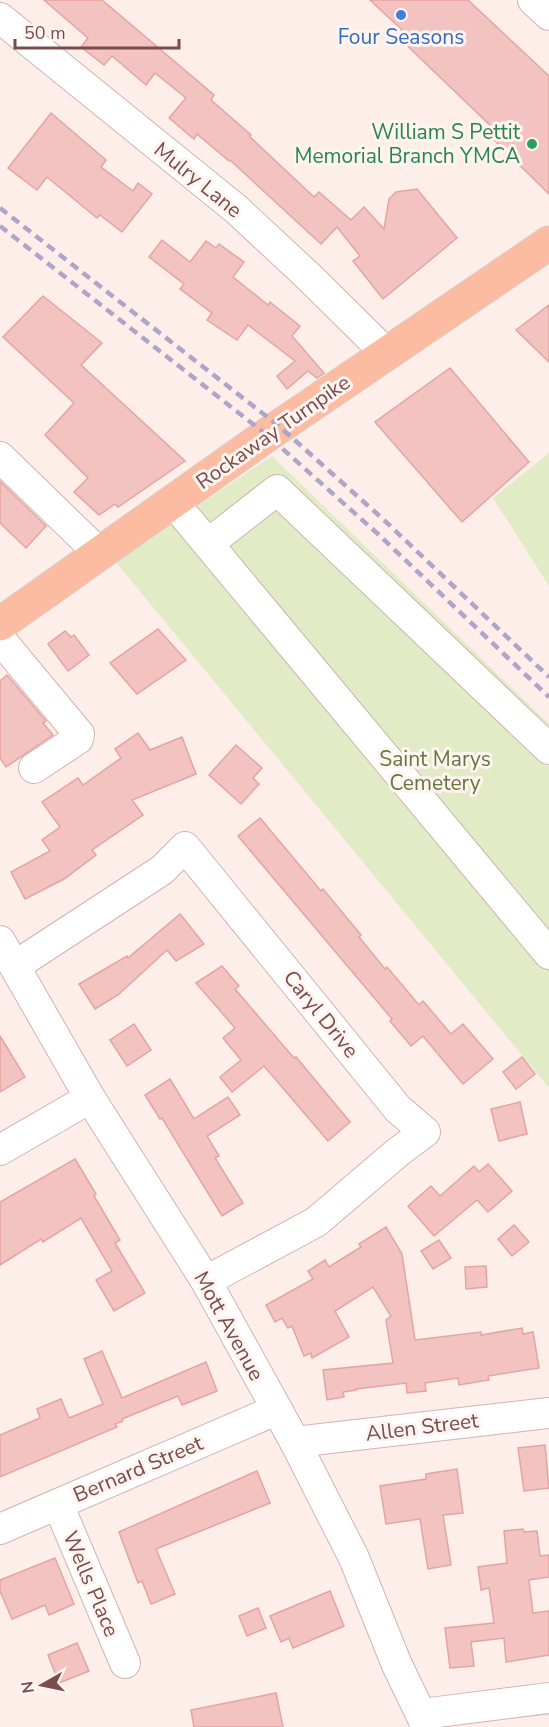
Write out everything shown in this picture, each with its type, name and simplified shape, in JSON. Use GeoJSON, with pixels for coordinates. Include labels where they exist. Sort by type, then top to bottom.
{"type":"FeatureCollection","features":[{"type":"Feature","properties":{"kind":"main road","name":"Rockaway Turnpike"},"geometry":{"type":"LineString","coordinates":[[0,624],[386,353],[549,243]]}},
{"type":"Feature","properties":{"kind":"street"},"geometry":{"type":"LineString","coordinates":[[533,0],[549,15]]}},
{"type":"Feature","properties":{"kind":"street","name":"Mulry Lane"},"geometry":{"type":"LineString","coordinates":[[0,18],[236,209],[309,276],[386,353]]}},
{"type":"Feature","properties":{"kind":"street"},"geometry":{"type":"LineString","coordinates":[[0,457],[99,554]]}},
{"type":"Feature","properties":{"kind":"street"},"geometry":{"type":"LineString","coordinates":[[208,544],[277,490],[549,749]]}},
{"type":"Feature","properties":{"kind":"street"},"geometry":{"type":"LineString","coordinates":[[173,502],[549,954]]}},
{"type":"Feature","properties":{"kind":"street"},"geometry":{"type":"LineString","coordinates":[[0,639],[79,734],[78,739],[34,768]]}},
{"type":"Feature","properties":{"kind":"street","name":"Caryl Drive"},"geometry":{"type":"LineString","coordinates":[[15,966],[162,870],[185,846],[398,1109],[425,1132],[316,1222],[206,1281]]}},
{"type":"Feature","properties":{"kind":"street","name":"Mott Avenue"},"geometry":{"type":"LineString","coordinates":[[0,941],[90,1098],[206,1281],[295,1442],[354,1558],[397,1665],[425,1721]]}},
{"type":"Feature","properties":{"kind":"street"},"geometry":{"type":"LineString","coordinates":[[0,1150],[90,1098]]}},
{"type":"Feature","properties":{"kind":"street","name":"Bernard Street"},"geometry":{"type":"LineString","coordinates":[[0,1529],[276,1410]]}},
{"type":"Feature","properties":{"kind":"street","name":"Allen Street"},"geometry":{"type":"LineString","coordinates":[[295,1442],[549,1413]]}},
{"type":"Feature","properties":{"kind":"street","name":"Wells Place"},"geometry":{"type":"LineString","coordinates":[[57,1504],[125,1663]]}},
{"type":"Feature","properties":{"kind":"street"},"geometry":{"type":"LineString","coordinates":[[425,1721],[549,1698]]}},
{"type":"Feature","properties":{"kind":"green space"},"geometry":{"type":"Polygon","coordinates":[[[549,453],[549,586],[493,498],[549,453]]]}},
{"type":"Feature","properties":{"kind":"green space","name":"Saint Marys Cemetery"},"geometry":{"type":"Polygon","coordinates":[[[272,456],[549,724],[549,1088],[115,561],[272,456]]]}},
{"type":"Feature","properties":{"kind":"building"},"geometry":{"type":"Polygon","coordinates":[[[44,0],[102,0],[214,95],[211,100],[251,135],[250,137],[314,197],[319,192],[351,220],[364,207],[384,229],[389,199],[396,192],[417,189],[457,238],[383,299],[353,261],[360,256],[337,227],[321,244],[230,160],[197,134],[194,139],[169,118],[186,98],[155,73],[146,85],[112,56],[104,65],[81,47],[88,38],[44,0]]]}},
{"type":"Feature","properties":{"kind":"building"},"geometry":{"type":"Polygon","coordinates":[[[370,0],[468,0],[549,76],[549,194],[489,135],[495,130],[397,36],[402,30],[370,0]]]}},
{"type":"Feature","properties":{"kind":"building"},"geometry":{"type":"Polygon","coordinates":[[[51,113],[106,160],[101,167],[133,191],[138,183],[152,194],[122,232],[100,215],[97,218],[47,177],[37,190],[8,168],[51,113]]]}},
{"type":"Feature","properties":{"kind":"building"},"geometry":{"type":"Polygon","coordinates":[[[162,240],[190,262],[206,241],[216,248],[219,244],[244,262],[233,277],[268,305],[270,302],[300,326],[292,336],[324,373],[317,378],[308,371],[287,389],[277,376],[295,361],[248,325],[237,340],[207,320],[212,313],[180,289],[184,284],[149,257],[162,240]]]}},
{"type":"Feature","properties":{"kind":"building"},"geometry":{"type":"Polygon","coordinates":[[[43,296],[102,343],[81,365],[185,461],[118,507],[115,504],[99,515],[74,492],[88,478],[45,435],[74,403],[3,337],[43,296]]]}},
{"type":"Feature","properties":{"kind":"building"},"geometry":{"type":"Polygon","coordinates":[[[549,305],[549,362],[516,330],[549,305]]]}},
{"type":"Feature","properties":{"kind":"building"},"geometry":{"type":"Polygon","coordinates":[[[450,368],[529,462],[462,522],[375,422],[450,368]]]}},
{"type":"Feature","properties":{"kind":"building"},"geometry":{"type":"Polygon","coordinates":[[[0,481],[46,526],[26,548],[0,523],[0,481]]]}},
{"type":"Feature","properties":{"kind":"building"},"geometry":{"type":"Polygon","coordinates":[[[158,629],[186,660],[137,694],[110,663],[158,629]]]}},
{"type":"Feature","properties":{"kind":"building"},"geometry":{"type":"Polygon","coordinates":[[[65,631],[71,637],[74,635],[89,655],[68,671],[48,644],[65,631]]]}},
{"type":"Feature","properties":{"kind":"building"},"geometry":{"type":"Polygon","coordinates":[[[7,675],[46,721],[43,723],[53,735],[6,767],[0,758],[0,681],[7,675]]]}},
{"type":"Feature","properties":{"kind":"building"},"geometry":{"type":"Polygon","coordinates":[[[138,733],[150,750],[182,737],[196,774],[132,800],[143,815],[92,850],[96,855],[64,879],[25,899],[11,872],[50,851],[42,840],[60,827],[42,802],[78,778],[83,785],[121,758],[115,749],[138,733]]]}},
{"type":"Feature","properties":{"kind":"building"},"geometry":{"type":"Polygon","coordinates":[[[236,745],[262,768],[253,778],[259,784],[241,804],[209,775],[236,745]]]}},
{"type":"Feature","properties":{"kind":"building"},"geometry":{"type":"Polygon","coordinates":[[[260,818],[321,891],[323,889],[361,935],[359,937],[385,969],[387,967],[419,1005],[423,1001],[451,1034],[463,1024],[493,1059],[463,1084],[423,1036],[411,1046],[390,1021],[392,1019],[238,836],[260,818]]]}},
{"type":"Feature","properties":{"kind":"building"},"geometry":{"type":"Polygon","coordinates":[[[180,914],[204,944],[176,961],[167,950],[118,995],[95,1009],[79,984],[127,956],[128,958],[180,914]]]}},
{"type":"Feature","properties":{"kind":"building"},"geometry":{"type":"Polygon","coordinates":[[[222,966],[239,986],[235,989],[350,1122],[328,1141],[264,1066],[232,1092],[220,1077],[241,1060],[223,1038],[235,1028],[196,983],[222,966]]]}},
{"type":"Feature","properties":{"kind":"building"},"geometry":{"type":"Polygon","coordinates":[[[134,1024],[151,1050],[127,1066],[110,1040],[134,1024]]]}},
{"type":"Feature","properties":{"kind":"building"},"geometry":{"type":"Polygon","coordinates":[[[0,1036],[25,1077],[0,1092],[0,1036]]]}},
{"type":"Feature","properties":{"kind":"building"},"geometry":{"type":"Polygon","coordinates":[[[522,1057],[535,1074],[516,1089],[503,1072],[522,1057]]]}},
{"type":"Feature","properties":{"kind":"building"},"geometry":{"type":"Polygon","coordinates":[[[170,1079],[194,1119],[228,1097],[240,1115],[207,1136],[219,1156],[215,1158],[243,1203],[222,1216],[162,1118],[160,1119],[145,1095],[170,1079]]]}},
{"type":"Feature","properties":{"kind":"building"},"geometry":{"type":"Polygon","coordinates":[[[520,1102],[527,1134],[499,1141],[491,1109],[520,1102]]]}},
{"type":"Feature","properties":{"kind":"building"},"geometry":{"type":"Polygon","coordinates":[[[75,1159],[120,1240],[115,1243],[145,1293],[114,1311],[96,1280],[112,1271],[81,1218],[43,1242],[41,1239],[0,1265],[0,1202],[75,1159]]]}},
{"type":"Feature","properties":{"kind":"building"},"geometry":{"type":"Polygon","coordinates":[[[488,1164],[512,1191],[488,1212],[477,1200],[434,1236],[408,1206],[431,1186],[440,1196],[474,1166],[479,1172],[488,1164]]]}},
{"type":"Feature","properties":{"kind":"building"},"geometry":{"type":"Polygon","coordinates":[[[514,1225],[529,1242],[512,1256],[498,1239],[514,1225]]]}},
{"type":"Feature","properties":{"kind":"building"},"geometry":{"type":"Polygon","coordinates":[[[386,1227],[402,1254],[415,1340],[481,1332],[481,1335],[522,1328],[523,1334],[533,1332],[539,1368],[488,1376],[489,1380],[459,1385],[458,1378],[425,1383],[426,1391],[407,1393],[406,1383],[356,1389],[343,1392],[344,1397],[327,1400],[323,1370],[393,1363],[386,1320],[391,1316],[373,1287],[335,1311],[349,1337],[312,1358],[311,1353],[304,1356],[292,1326],[288,1328],[282,1318],[275,1322],[266,1305],[313,1279],[308,1271],[325,1260],[329,1267],[361,1247],[359,1244],[386,1227]]]}},
{"type":"Feature","properties":{"kind":"building"},"geometry":{"type":"Polygon","coordinates":[[[439,1240],[451,1258],[433,1269],[421,1251],[439,1240]]]}},
{"type":"Feature","properties":{"kind":"building"},"geometry":{"type":"Polygon","coordinates":[[[486,1266],[487,1287],[466,1289],[465,1267],[486,1266]]]}},
{"type":"Feature","properties":{"kind":"building"},"geometry":{"type":"Polygon","coordinates":[[[102,1351],[122,1398],[206,1362],[217,1391],[182,1405],[178,1396],[122,1419],[123,1421],[115,1424],[117,1427],[0,1477],[0,1435],[40,1418],[37,1409],[61,1399],[69,1418],[103,1404],[84,1359],[102,1351]]]}},
{"type":"Feature","properties":{"kind":"building"},"geometry":{"type":"Polygon","coordinates":[[[545,1445],[549,1488],[524,1491],[518,1448],[545,1445]]]}},
{"type":"Feature","properties":{"kind":"building"},"geometry":{"type":"Polygon","coordinates":[[[457,1469],[463,1513],[443,1515],[451,1565],[428,1569],[420,1519],[386,1524],[380,1486],[426,1479],[426,1474],[457,1469]]]}},
{"type":"Feature","properties":{"kind":"building"},"geometry":{"type":"Polygon","coordinates":[[[257,1471],[270,1503],[156,1549],[175,1594],[151,1604],[142,1581],[138,1583],[119,1532],[257,1471]]]}},
{"type":"Feature","properties":{"kind":"building"},"geometry":{"type":"Polygon","coordinates":[[[523,1529],[524,1532],[537,1531],[540,1556],[549,1555],[549,1577],[529,1580],[533,1613],[549,1611],[549,1655],[506,1662],[504,1638],[471,1642],[474,1666],[450,1668],[445,1628],[494,1623],[489,1588],[481,1590],[478,1567],[507,1563],[504,1531],[523,1529]]]}},
{"type":"Feature","properties":{"kind":"building"},"geometry":{"type":"Polygon","coordinates":[[[55,1558],[74,1604],[49,1615],[45,1605],[12,1619],[0,1591],[0,1580],[55,1558]]]}},
{"type":"Feature","properties":{"kind":"building"},"geometry":{"type":"Polygon","coordinates":[[[330,1591],[344,1626],[293,1648],[289,1638],[281,1642],[270,1616],[330,1591]]]}},
{"type":"Feature","properties":{"kind":"building"},"geometry":{"type":"Polygon","coordinates":[[[258,1608],[266,1628],[247,1636],[239,1616],[258,1608]]]}},
{"type":"Feature","properties":{"kind":"building"},"geometry":{"type":"Polygon","coordinates":[[[77,1643],[89,1671],[59,1683],[48,1655],[77,1643]]]}},
{"type":"Feature","properties":{"kind":"building"},"geometry":{"type":"Polygon","coordinates":[[[276,1693],[283,1727],[194,1727],[191,1710],[276,1693]]]}},
{"type":"Feature","properties":{"kind":"railway"},"geometry":{"type":"LineString","coordinates":[[0,208],[280,427],[384,520],[549,677]]}},
{"type":"Feature","properties":{"kind":"railway"},"geometry":{"type":"LineString","coordinates":[[0,226],[267,435],[378,534],[549,697]]}},
{"type":"Feature","properties":{"kind":"place","name":"Four Seasons"},"geometry":{"type":"Point","coordinates":[401,15]}},
{"type":"Feature","properties":{"kind":"place","name":"William S Pettit Memorial Branch YMCA"},"geometry":{"type":"Point","coordinates":[532,144]}}]}
